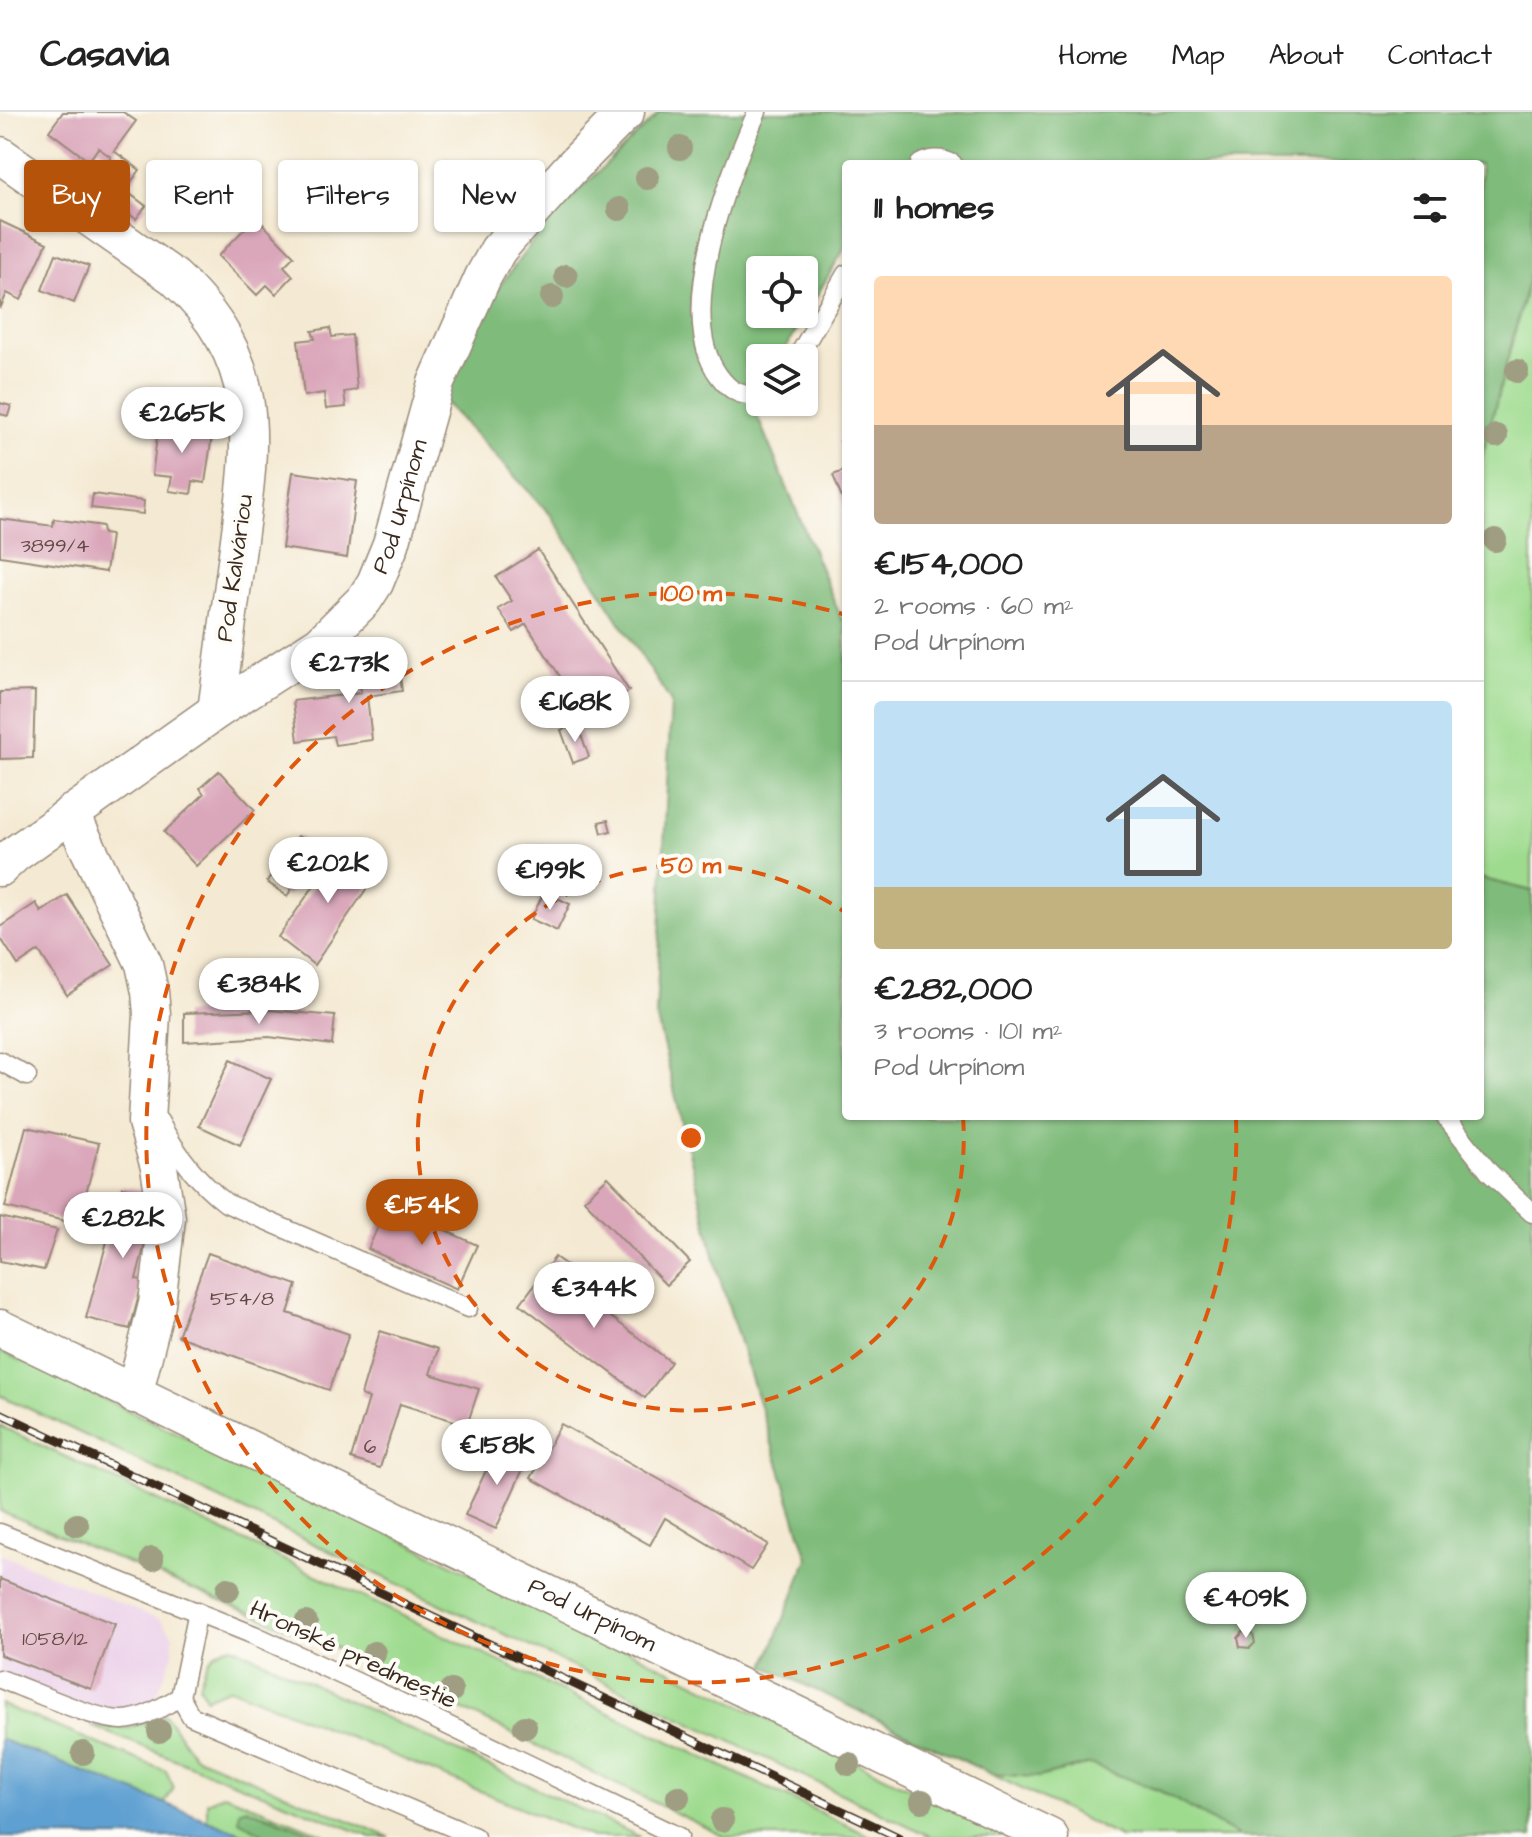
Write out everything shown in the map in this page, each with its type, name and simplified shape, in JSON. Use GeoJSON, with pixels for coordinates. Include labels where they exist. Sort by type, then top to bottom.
{"type":"FeatureCollection","features":[{"type":"Feature","properties":{"kind":"street","name":"Pod Urpínom"},"geometry":{"type":"LineString","coordinates":[[0,868],[71,813],[216,711],[320,644],[364,600],[375,583],[391,544],[436,383],[483,277],[498,250],[626,112]]}},
{"type":"Feature","properties":{"kind":"street","name":"Pod Kalváriou"},"geometry":{"type":"LineString","coordinates":[[0,155],[174,277],[199,300],[214,321],[239,371],[248,422],[247,476],[216,711]]}},
{"type":"Feature","properties":{"kind":"street"},"geometry":{"type":"LineString","coordinates":[[71,813],[144,964],[152,1014],[146,1122],[159,1167],[167,1218],[157,1304],[134,1395]]}},
{"type":"Feature","properties":{"kind":"street","name":"Pod Urpínom"},"geometry":{"type":"LineString","coordinates":[[0,1328],[1050,1837]]}},
{"type":"Feature","properties":{"kind":"lane"},"geometry":{"type":"LineString","coordinates":[[746,394],[737,394],[725,385],[713,369],[707,351],[701,302],[713,230],[735,160],[757,112]]}},
{"type":"Feature","properties":{"kind":"lane"},"geometry":{"type":"LineString","coordinates":[[805,344],[842,281]]}},
{"type":"Feature","properties":{"kind":"lane"},"geometry":{"type":"LineString","coordinates":[[0,1061],[27,1076]]}},
{"type":"Feature","properties":{"kind":"lane"},"geometry":{"type":"LineString","coordinates":[[146,1097],[187,1164],[205,1187],[226,1203],[468,1308]]}},
{"type":"Feature","properties":{"kind":"lane"},"geometry":{"type":"LineString","coordinates":[[1448,1120],[1489,1172],[1532,1213]]}},
{"type":"Feature","properties":{"kind":"lane","name":"Hronské predmestie"},"geometry":{"type":"LineString","coordinates":[[0,1533],[198,1611],[387,1696],[679,1837]]}},
{"type":"Feature","properties":{"kind":"lane"},"geometry":{"type":"LineString","coordinates":[[198,1611],[180,1697],[191,1716],[475,1837]]}},
{"type":"Feature","properties":{"kind":"lane"},"geometry":{"type":"LineString","coordinates":[[0,1679],[97,1717],[122,1720],[150,1714],[180,1697]]}},
{"type":"Feature","properties":{"kind":"shaded area"},"geometry":{"type":"Polygon","coordinates":[[[0,1554],[161,1620],[173,1636],[173,1654],[156,1697],[165,1715],[129,1728],[91,1726],[0,1688],[0,1554]]]}},
{"type":"Feature","properties":{"kind":"green space"},"geometry":{"type":"Polygon","coordinates":[[[660,112],[1532,112],[1532,266],[1484,449],[1484,160],[842,160],[842,253],[818,294],[818,256],[746,256],[746,328],[798,328],[788,344],[746,344],[746,416],[757,416],[842,620],[842,1120],[1484,1120],[1484,879],[1532,891],[1532,1837],[1240,1837],[1160,1791],[1090,1764],[1038,1777],[991,1774],[765,1666],[808,1558],[719,1276],[656,1015],[671,702],[551,515],[442,399],[478,315],[540,232],[545,232],[548,221],[660,112]]]}},
{"type":"Feature","properties":{"kind":"green space"},"geometry":{"type":"Polygon","coordinates":[[[1532,266],[1532,891],[1484,879],[1484,449],[1532,266]]]}},
{"type":"Feature","properties":{"kind":"green space"},"geometry":{"type":"Polygon","coordinates":[[[0,1351],[380,1529],[1008,1837],[932,1837],[0,1395],[0,1351]]]}},
{"type":"Feature","properties":{"kind":"green space"},"geometry":{"type":"Polygon","coordinates":[[[0,1426],[872,1837],[725,1837],[334,1647],[0,1511],[0,1426]]]}},
{"type":"Feature","properties":{"kind":"green space"},"geometry":{"type":"Polygon","coordinates":[[[232,1646],[640,1837],[592,1837],[230,1688],[206,1698],[199,1686],[206,1666],[218,1651],[232,1646]]]}},
{"type":"Feature","properties":{"kind":"green space"},"geometry":{"type":"Polygon","coordinates":[[[0,1704],[166,1771],[174,1788],[164,1804],[0,1739],[0,1704]]]}},
{"type":"Feature","properties":{"kind":"green space"},"geometry":{"type":"Polygon","coordinates":[[[165,1715],[194,1756],[389,1837],[371,1837],[91,1726],[129,1728],[165,1715]]]}},
{"type":"Feature","properties":{"kind":"green space"},"geometry":{"type":"Polygon","coordinates":[[[1090,1764],[1160,1791],[1240,1837],[1120,1837],[991,1774],[1038,1777],[1090,1764]]]}},
{"type":"Feature","properties":{"kind":"green space"},"geometry":{"type":"Polygon","coordinates":[[[224,1794],[330,1837],[251,1837],[207,1820],[207,1802],[224,1794]]]}},
{"type":"Feature","properties":{"kind":"green space"},"geometry":{"type":"Polygon","coordinates":[[[246,1808],[323,1837],[268,1837],[239,1820],[239,1811],[246,1808]]]}},
{"type":"Feature","properties":{"kind":"water"},"geometry":{"type":"Polygon","coordinates":[[[0,1739],[251,1837],[0,1837],[0,1739]]]}},
{"type":"Feature","properties":{"kind":"building"},"geometry":{"type":"Polygon","coordinates":[[[63,112],[123,112],[136,121],[114,151],[126,160],[109,160],[111,157],[98,148],[88,160],[49,131],[63,112]]]}},
{"type":"Feature","properties":{"kind":"building"},"geometry":{"type":"Polygon","coordinates":[[[130,163],[140,170],[130,183],[130,163]]]}},
{"type":"Feature","properties":{"kind":"building"},"geometry":{"type":"Polygon","coordinates":[[[130,194],[146,206],[136,219],[130,215],[130,194]]]}},
{"type":"Feature","properties":{"kind":"building"},"geometry":{"type":"Polygon","coordinates":[[[0,221],[47,243],[21,300],[7,293],[0,309],[0,221]]]}},
{"type":"Feature","properties":{"kind":"building"},"geometry":{"type":"Polygon","coordinates":[[[262,223],[294,256],[284,266],[293,276],[276,294],[267,285],[257,295],[218,256],[241,232],[262,232],[262,223]]]}},
{"type":"Feature","properties":{"kind":"building"},"geometry":{"type":"Polygon","coordinates":[[[56,254],[89,266],[74,303],[42,290],[56,254]]]}},
{"type":"Feature","properties":{"kind":"building"},"geometry":{"type":"Polygon","coordinates":[[[330,328],[332,337],[352,335],[357,390],[344,392],[346,407],[326,409],[324,393],[304,396],[298,341],[315,339],[312,331],[330,328]]]}},
{"type":"Feature","properties":{"kind":"building"},"geometry":{"type":"Polygon","coordinates":[[[0,403],[11,406],[8,416],[0,414],[0,403]]]}},
{"type":"Feature","properties":{"kind":"building"},"geometry":{"type":"Polygon","coordinates":[[[159,422],[213,429],[205,483],[193,481],[191,494],[169,491],[172,477],[152,475],[159,422]]]}},
{"type":"Feature","properties":{"kind":"building"},"geometry":{"type":"Polygon","coordinates":[[[293,472],[357,481],[347,558],[282,548],[293,472]]]}},
{"type":"Feature","properties":{"kind":"building"},"geometry":{"type":"Polygon","coordinates":[[[842,472],[842,499],[833,475],[842,472]]]}},
{"type":"Feature","properties":{"kind":"building"},"geometry":{"type":"Polygon","coordinates":[[[93,494],[144,501],[143,514],[91,508],[93,494]]]}},
{"type":"Feature","properties":{"kind":"building"},"geometry":{"type":"Polygon","coordinates":[[[0,519],[53,526],[54,519],[102,526],[103,534],[111,535],[106,572],[0,556],[0,519]]]}},
{"type":"Feature","properties":{"kind":"building"},"geometry":{"type":"Polygon","coordinates":[[[538,550],[629,691],[587,718],[526,624],[514,632],[498,609],[512,601],[496,577],[538,550]]]}},
{"type":"Feature","properties":{"kind":"building"},"geometry":{"type":"Polygon","coordinates":[[[397,653],[402,691],[367,696],[372,740],[335,745],[333,736],[298,741],[293,701],[361,693],[357,659],[397,653]]]}},
{"type":"Feature","properties":{"kind":"building"},"geometry":{"type":"Polygon","coordinates":[[[35,691],[33,758],[0,759],[0,692],[35,691]]]}},
{"type":"Feature","properties":{"kind":"building"},"geometry":{"type":"Polygon","coordinates":[[[577,724],[589,757],[573,763],[561,730],[577,724]]]}},
{"type":"Feature","properties":{"kind":"building"},"geometry":{"type":"Polygon","coordinates":[[[219,771],[255,810],[196,866],[164,832],[204,794],[200,788],[219,771]]]}},
{"type":"Feature","properties":{"kind":"building"},"geometry":{"type":"Polygon","coordinates":[[[608,820],[611,831],[602,833],[599,822],[608,820]]]}},
{"type":"Feature","properties":{"kind":"building"},"geometry":{"type":"Polygon","coordinates":[[[298,836],[318,850],[287,896],[267,882],[298,836]]]}},
{"type":"Feature","properties":{"kind":"building"},"geometry":{"type":"Polygon","coordinates":[[[342,846],[378,872],[314,965],[278,937],[342,846]]]}},
{"type":"Feature","properties":{"kind":"building"},"geometry":{"type":"Polygon","coordinates":[[[544,892],[570,904],[557,931],[531,919],[544,892]]]}},
{"type":"Feature","properties":{"kind":"building"},"geometry":{"type":"Polygon","coordinates":[[[67,895],[113,965],[67,995],[39,951],[18,965],[0,937],[0,927],[36,903],[41,912],[67,895]]]}},
{"type":"Feature","properties":{"kind":"building"},"geometry":{"type":"Polygon","coordinates":[[[268,1010],[335,1016],[332,1045],[269,1037],[184,1042],[184,1013],[268,1010]]]}},
{"type":"Feature","properties":{"kind":"building"},"geometry":{"type":"Polygon","coordinates":[[[230,1060],[271,1079],[240,1145],[199,1126],[230,1060]]]}},
{"type":"Feature","properties":{"kind":"building"},"geometry":{"type":"Polygon","coordinates":[[[26,1127],[99,1143],[78,1224],[5,1207],[26,1127]]]}},
{"type":"Feature","properties":{"kind":"building"},"geometry":{"type":"Polygon","coordinates":[[[608,1177],[690,1262],[666,1285],[584,1200],[608,1177]]]}},
{"type":"Feature","properties":{"kind":"building"},"geometry":{"type":"Polygon","coordinates":[[[122,1187],[158,1193],[136,1279],[143,1280],[130,1329],[86,1318],[122,1187]]]}},
{"type":"Feature","properties":{"kind":"building"},"geometry":{"type":"Polygon","coordinates":[[[388,1204],[477,1245],[457,1289],[368,1249],[388,1204]]]}},
{"type":"Feature","properties":{"kind":"building"},"geometry":{"type":"Polygon","coordinates":[[[0,1217],[57,1230],[44,1270],[0,1261],[0,1217]]]}},
{"type":"Feature","properties":{"kind":"building"},"geometry":{"type":"Polygon","coordinates":[[[208,1253],[297,1285],[288,1313],[349,1334],[329,1390],[178,1336],[208,1253]]]}},
{"type":"Feature","properties":{"kind":"building"},"geometry":{"type":"Polygon","coordinates":[[[555,1257],[572,1269],[563,1281],[671,1362],[645,1398],[520,1304],[555,1257]]]}},
{"type":"Feature","properties":{"kind":"building"},"geometry":{"type":"Polygon","coordinates":[[[380,1331],[438,1349],[430,1374],[479,1389],[467,1425],[400,1404],[380,1468],[351,1459],[369,1398],[361,1395],[380,1331]]]}},
{"type":"Feature","properties":{"kind":"building"},"geometry":{"type":"Polygon","coordinates":[[[561,1424],[768,1544],[751,1570],[665,1518],[650,1545],[531,1478],[561,1424]]]}},
{"type":"Feature","properties":{"kind":"building"},"geometry":{"type":"Polygon","coordinates":[[[498,1445],[528,1458],[496,1529],[465,1515],[498,1445]]]}},
{"type":"Feature","properties":{"kind":"building"},"geometry":{"type":"Polygon","coordinates":[[[0,1579],[115,1624],[91,1689],[0,1655],[0,1579]]]}},
{"type":"Feature","properties":{"kind":"building"},"geometry":{"type":"Polygon","coordinates":[[[1243,1632],[1253,1634],[1255,1643],[1250,1648],[1240,1647],[1238,1638],[1243,1632]]]}},
{"type":"Feature","properties":{"kind":"railway"},"geometry":{"type":"LineString","coordinates":[[0,1413],[898,1837]]}}]}
